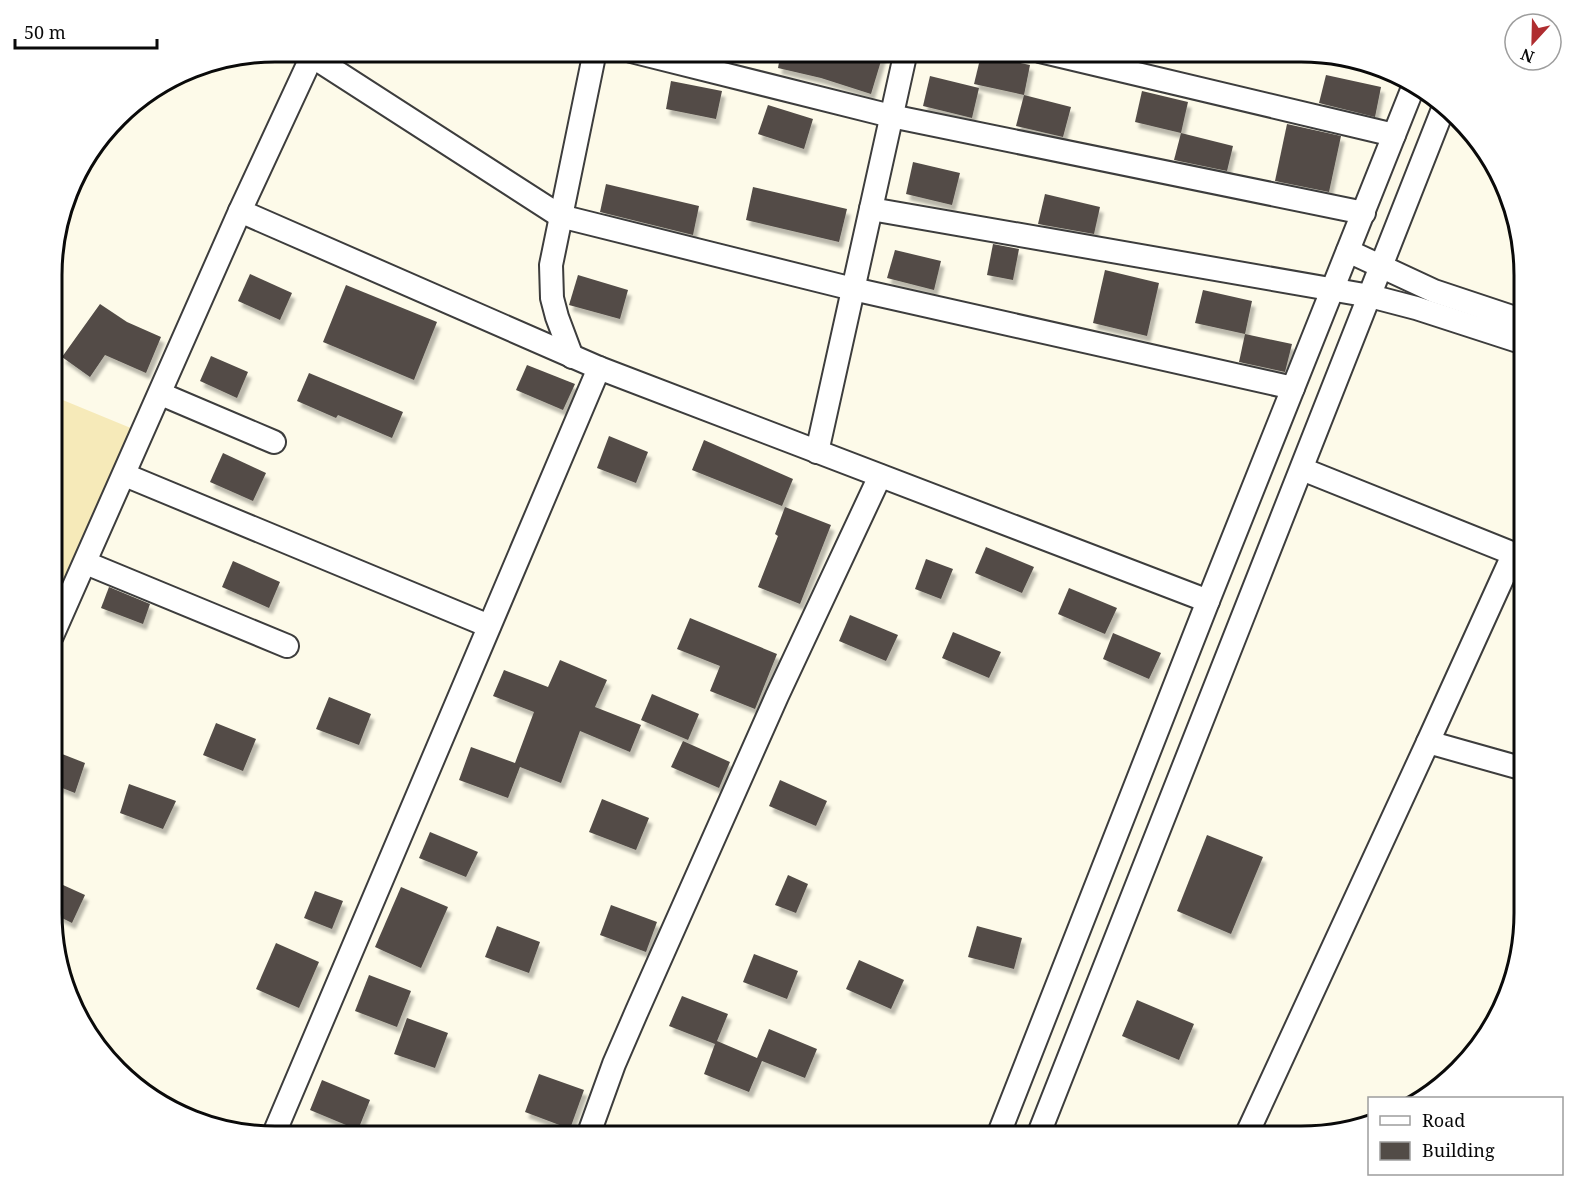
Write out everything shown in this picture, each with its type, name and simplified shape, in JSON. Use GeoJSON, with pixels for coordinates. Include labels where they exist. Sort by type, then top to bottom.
{"type":"FeatureCollection","features":[{"type":"Feature","properties":{"kind":"street"},"geometry":{"type":"LineString","coordinates":[[62,615],[161,394],[305,62]]}},
{"type":"Feature","properties":{"kind":"street"},"geometry":{"type":"LineString","coordinates":[[320,62],[560,216],[853,289],[1293,388]]}},
{"type":"Feature","properties":{"kind":"street"},"geometry":{"type":"LineString","coordinates":[[572,357],[552,298],[551,265],[593,62]]}},
{"type":"Feature","properties":{"kind":"street"},"geometry":{"type":"LineString","coordinates":[[675,62],[891,116],[1364,213]]}},
{"type":"Feature","properties":{"kind":"street"},"geometry":{"type":"LineString","coordinates":[[817,452],[903,62]]}},
{"type":"Feature","properties":{"kind":"street"},"geometry":{"type":"LineString","coordinates":[[1086,62],[1394,135]]}},
{"type":"Feature","properties":{"kind":"street"},"geometry":{"type":"LineString","coordinates":[[1002,1126],[1411,92]]}},
{"type":"Feature","properties":{"kind":"street"},"geometry":{"type":"LineString","coordinates":[[1042,1126],[1441,114]]}},
{"type":"Feature","properties":{"kind":"street"},"geometry":{"type":"LineString","coordinates":[[871,209],[1333,288],[1408,306],[1514,340]]}},
{"type":"Feature","properties":{"kind":"street"},"geometry":{"type":"LineString","coordinates":[[240,211],[599,369],[1208,601]]}},
{"type":"Feature","properties":{"kind":"street"},"geometry":{"type":"LineString","coordinates":[[1348,251],[1434,291],[1514,318]]}},
{"type":"Feature","properties":{"kind":"street"},"geometry":{"type":"LineString","coordinates":[[278,1125],[599,369]]}},
{"type":"Feature","properties":{"kind":"street"},"geometry":{"type":"LineString","coordinates":[[161,394],[274,442]]}},
{"type":"Feature","properties":{"kind":"street"},"geometry":{"type":"LineString","coordinates":[[1302,469],[1514,554]]}},
{"type":"Feature","properties":{"kind":"street"},"geometry":{"type":"LineString","coordinates":[[125,475],[489,626]]}},
{"type":"Feature","properties":{"kind":"street"},"geometry":{"type":"LineString","coordinates":[[592,1125],[614,1064],[637,1011],[777,696],[880,476]]}},
{"type":"Feature","properties":{"kind":"street"},"geometry":{"type":"LineString","coordinates":[[86,563],[287,646]]}},
{"type":"Feature","properties":{"kind":"street"},"geometry":{"type":"LineString","coordinates":[[1251,1126],[1428,742],[1514,567]]}},
{"type":"Feature","properties":{"kind":"street"},"geometry":{"type":"LineString","coordinates":[[1428,742],[1513,766]]}},
{"type":"Feature","properties":{"kind":"sand"},"geometry":{"type":"Polygon","coordinates":[[[62,400],[138,431],[62,609],[62,400]]]}},
{"type":"Feature","properties":{"kind":"building"},"geometry":{"type":"Polygon","coordinates":[[[779,62],[881,62],[871,94],[821,78],[778,68],[779,62]]]}},
{"type":"Feature","properties":{"kind":"building"},"geometry":{"type":"Polygon","coordinates":[[[979,62],[1015,62],[1030,65],[1024,95],[974,84],[979,62]]]}},
{"type":"Feature","properties":{"kind":"building"},"geometry":{"type":"Polygon","coordinates":[[[1326,75],[1381,87],[1375,117],[1319,103],[1326,75]]]}},
{"type":"Feature","properties":{"kind":"building"},"geometry":{"type":"Polygon","coordinates":[[[930,76],[979,88],[972,118],[923,106],[930,76]]]}},
{"type":"Feature","properties":{"kind":"building"},"geometry":{"type":"Polygon","coordinates":[[[671,81],[722,91],[716,119],[666,109],[671,81]]]}},
{"type":"Feature","properties":{"kind":"building"},"geometry":{"type":"Polygon","coordinates":[[[1142,91],[1188,102],[1181,133],[1135,122],[1142,91]]]}},
{"type":"Feature","properties":{"kind":"building"},"geometry":{"type":"Polygon","coordinates":[[[1024,95],[1071,107],[1063,137],[1016,126],[1024,95]]]}},
{"type":"Feature","properties":{"kind":"building"},"geometry":{"type":"Polygon","coordinates":[[[768,105],[813,119],[804,149],[758,134],[768,105]]]}},
{"type":"Feature","properties":{"kind":"building"},"geometry":{"type":"Polygon","coordinates":[[[1287,124],[1341,136],[1329,192],[1275,181],[1287,124]]]}},
{"type":"Feature","properties":{"kind":"building"},"geometry":{"type":"Polygon","coordinates":[[[1181,133],[1233,146],[1227,171],[1174,160],[1181,133]]]}},
{"type":"Feature","properties":{"kind":"building"},"geometry":{"type":"Polygon","coordinates":[[[913,162],[960,173],[952,205],[906,194],[913,162]]]}},
{"type":"Feature","properties":{"kind":"building"},"geometry":{"type":"Polygon","coordinates":[[[606,184],[699,206],[693,235],[600,212],[606,184]]]}},
{"type":"Feature","properties":{"kind":"building"},"geometry":{"type":"Polygon","coordinates":[[[753,187],[847,209],[839,242],[746,220],[753,187]]]}},
{"type":"Feature","properties":{"kind":"building"},"geometry":{"type":"Polygon","coordinates":[[[1045,194],[1100,207],[1094,234],[1038,224],[1045,194]]]}},
{"type":"Feature","properties":{"kind":"building"},"geometry":{"type":"Polygon","coordinates":[[[993,244],[1019,249],[1013,280],[987,275],[993,244]]]}},
{"type":"Feature","properties":{"kind":"building"},"geometry":{"type":"Polygon","coordinates":[[[895,250],[941,261],[934,290],[887,278],[895,250]]]}},
{"type":"Feature","properties":{"kind":"building"},"geometry":{"type":"Polygon","coordinates":[[[1105,270],[1159,283],[1147,336],[1093,323],[1105,270]]]}},
{"type":"Feature","properties":{"kind":"building"},"geometry":{"type":"Polygon","coordinates":[[[250,274],[292,293],[280,320],[238,301],[250,274]]]}},
{"type":"Feature","properties":{"kind":"building"},"geometry":{"type":"Polygon","coordinates":[[[578,275],[628,290],[620,319],[569,305],[578,275]]]}},
{"type":"Feature","properties":{"kind":"building"},"geometry":{"type":"Polygon","coordinates":[[[346,285],[437,322],[414,380],[323,342],[346,285]]]}},
{"type":"Feature","properties":{"kind":"building"},"geometry":{"type":"Polygon","coordinates":[[[1203,290],[1252,301],[1245,334],[1195,323],[1203,290]]]}},
{"type":"Feature","properties":{"kind":"building"},"geometry":{"type":"Polygon","coordinates":[[[100,304],[127,322],[161,337],[146,373],[105,355],[90,377],[62,357],[100,304]]]}},
{"type":"Feature","properties":{"kind":"building"},"geometry":{"type":"Polygon","coordinates":[[[1245,334],[1292,344],[1285,372],[1239,362],[1245,334]]]}},
{"type":"Feature","properties":{"kind":"building"},"geometry":{"type":"Polygon","coordinates":[[[211,356],[248,372],[237,398],[200,381],[211,356]]]}},
{"type":"Feature","properties":{"kind":"building"},"geometry":{"type":"Polygon","coordinates":[[[527,365],[575,384],[563,410],[516,390],[527,365]]]}},
{"type":"Feature","properties":{"kind":"building"},"geometry":{"type":"Polygon","coordinates":[[[309,373],[403,412],[392,438],[338,415],[336,418],[297,401],[309,373]]]}},
{"type":"Feature","properties":{"kind":"building"},"geometry":{"type":"Polygon","coordinates":[[[609,436],[648,452],[636,483],[597,468],[609,436]]]}},
{"type":"Feature","properties":{"kind":"building"},"geometry":{"type":"Polygon","coordinates":[[[704,440],[793,479],[782,506],[692,470],[704,440]]]}},
{"type":"Feature","properties":{"kind":"building"},"geometry":{"type":"Polygon","coordinates":[[[223,453],[266,473],[253,501],[210,482],[223,453]]]}},
{"type":"Feature","properties":{"kind":"building"},"geometry":{"type":"Polygon","coordinates":[[[785,507],[831,525],[800,604],[758,587],[778,536],[775,534],[785,507]]]}},
{"type":"Feature","properties":{"kind":"building"},"geometry":{"type":"Polygon","coordinates":[[[986,547],[1034,567],[1022,593],[975,573],[986,547]]]}},
{"type":"Feature","properties":{"kind":"building"},"geometry":{"type":"Polygon","coordinates":[[[926,559],[953,569],[941,599],[915,589],[926,559]]]}},
{"type":"Feature","properties":{"kind":"building"},"geometry":{"type":"Polygon","coordinates":[[[233,561],[280,582],[269,608],[222,587],[233,561]]]}},
{"type":"Feature","properties":{"kind":"building"},"geometry":{"type":"Polygon","coordinates":[[[109,587],[150,604],[143,624],[101,608],[109,587]]]}},
{"type":"Feature","properties":{"kind":"building"},"geometry":{"type":"Polygon","coordinates":[[[1069,588],[1117,608],[1105,634],[1058,614],[1069,588]]]}},
{"type":"Feature","properties":{"kind":"building"},"geometry":{"type":"Polygon","coordinates":[[[850,615],[898,635],[886,661],[839,641],[850,615]]]}},
{"type":"Feature","properties":{"kind":"building"},"geometry":{"type":"Polygon","coordinates":[[[690,618],[777,654],[755,709],[710,691],[720,666],[677,649],[690,618]]]}},
{"type":"Feature","properties":{"kind":"building"},"geometry":{"type":"Polygon","coordinates":[[[953,632],[1001,652],[989,678],[942,658],[953,632]]]}},
{"type":"Feature","properties":{"kind":"building"},"geometry":{"type":"Polygon","coordinates":[[[1113,633],[1161,653],[1149,679],[1103,659],[1113,633]]]}},
{"type":"Feature","properties":{"kind":"building"},"geometry":{"type":"Polygon","coordinates":[[[560,660],[607,680],[595,707],[641,725],[630,752],[580,731],[561,783],[520,767],[508,798],[459,780],[471,747],[515,763],[534,712],[493,696],[504,670],[548,687],[560,660]]]}},
{"type":"Feature","properties":{"kind":"building"},"geometry":{"type":"Polygon","coordinates":[[[652,694],[699,714],[688,740],[641,720],[652,694]]]}},
{"type":"Feature","properties":{"kind":"building"},"geometry":{"type":"Polygon","coordinates":[[[329,697],[371,714],[359,745],[316,729],[329,697]]]}},
{"type":"Feature","properties":{"kind":"building"},"geometry":{"type":"Polygon","coordinates":[[[216,723],[256,739],[243,771],[203,755],[216,723]]]}},
{"type":"Feature","properties":{"kind":"building"},"geometry":{"type":"Polygon","coordinates":[[[683,741],[730,762],[719,788],[671,767],[683,741]]]}},
{"type":"Feature","properties":{"kind":"building"},"geometry":{"type":"Polygon","coordinates":[[[62,754],[85,763],[75,793],[62,788],[62,754]]]}},
{"type":"Feature","properties":{"kind":"building"},"geometry":{"type":"Polygon","coordinates":[[[780,780],[827,801],[816,826],[769,806],[780,780]]]}},
{"type":"Feature","properties":{"kind":"building"},"geometry":{"type":"Polygon","coordinates":[[[129,784],[176,801],[163,829],[120,813],[129,784]]]}},
{"type":"Feature","properties":{"kind":"building"},"geometry":{"type":"Polygon","coordinates":[[[602,799],[649,818],[636,850],[589,832],[602,799]]]}},
{"type":"Feature","properties":{"kind":"building"},"geometry":{"type":"Polygon","coordinates":[[[430,832],[478,852],[466,877],[419,858],[430,832]]]}},
{"type":"Feature","properties":{"kind":"building"},"geometry":{"type":"Polygon","coordinates":[[[1207,835],[1263,857],[1231,934],[1177,911],[1207,835]]]}},
{"type":"Feature","properties":{"kind":"building"},"geometry":{"type":"Polygon","coordinates":[[[788,875],[808,884],[796,913],[775,905],[788,875]]]}},
{"type":"Feature","properties":{"kind":"building"},"geometry":{"type":"Polygon","coordinates":[[[62,885],[85,895],[72,923],[62,918],[62,885]]]}},
{"type":"Feature","properties":{"kind":"building"},"geometry":{"type":"Polygon","coordinates":[[[401,887],[448,907],[421,968],[375,947],[401,887]]]}},
{"type":"Feature","properties":{"kind":"building"},"geometry":{"type":"Polygon","coordinates":[[[315,891],[343,901],[332,929],[304,918],[315,891]]]}},
{"type":"Feature","properties":{"kind":"building"},"geometry":{"type":"Polygon","coordinates":[[[611,905],[657,922],[646,952],[600,935],[611,905]]]}},
{"type":"Feature","properties":{"kind":"building"},"geometry":{"type":"Polygon","coordinates":[[[497,926],[540,942],[529,973],[485,957],[497,926]]]}},
{"type":"Feature","properties":{"kind":"building"},"geometry":{"type":"Polygon","coordinates":[[[977,926],[1022,938],[1014,969],[968,957],[977,926]]]}},
{"type":"Feature","properties":{"kind":"building"},"geometry":{"type":"Polygon","coordinates":[[[276,943],[319,962],[299,1008],[256,989],[276,943]]]}},
{"type":"Feature","properties":{"kind":"building"},"geometry":{"type":"Polygon","coordinates":[[[754,954],[798,971],[787,999],[743,982],[754,954]]]}},
{"type":"Feature","properties":{"kind":"building"},"geometry":{"type":"Polygon","coordinates":[[[859,960],[904,980],[891,1009],[846,989],[859,960]]]}},
{"type":"Feature","properties":{"kind":"building"},"geometry":{"type":"Polygon","coordinates":[[[369,975],[411,991],[397,1027],[355,1011],[369,975]]]}},
{"type":"Feature","properties":{"kind":"building"},"geometry":{"type":"Polygon","coordinates":[[[682,996],[728,1014],[717,1041],[757,1058],[769,1029],[817,1049],[805,1078],[762,1061],[749,1092],[704,1074],[715,1044],[669,1026],[682,996]]]}},
{"type":"Feature","properties":{"kind":"building"},"geometry":{"type":"Polygon","coordinates":[[[1137,1000],[1194,1024],[1179,1060],[1122,1036],[1137,1000]]]}},
{"type":"Feature","properties":{"kind":"building"},"geometry":{"type":"Polygon","coordinates":[[[407,1018],[448,1033],[435,1068],[394,1054],[407,1018]]]}},
{"type":"Feature","properties":{"kind":"building"},"geometry":{"type":"Polygon","coordinates":[[[539,1074],[584,1090],[571,1125],[560,1125],[525,1112],[539,1074]]]}},
{"type":"Feature","properties":{"kind":"building"},"geometry":{"type":"Polygon","coordinates":[[[322,1080],[370,1100],[360,1125],[346,1125],[310,1110],[322,1080]]]}}]}
